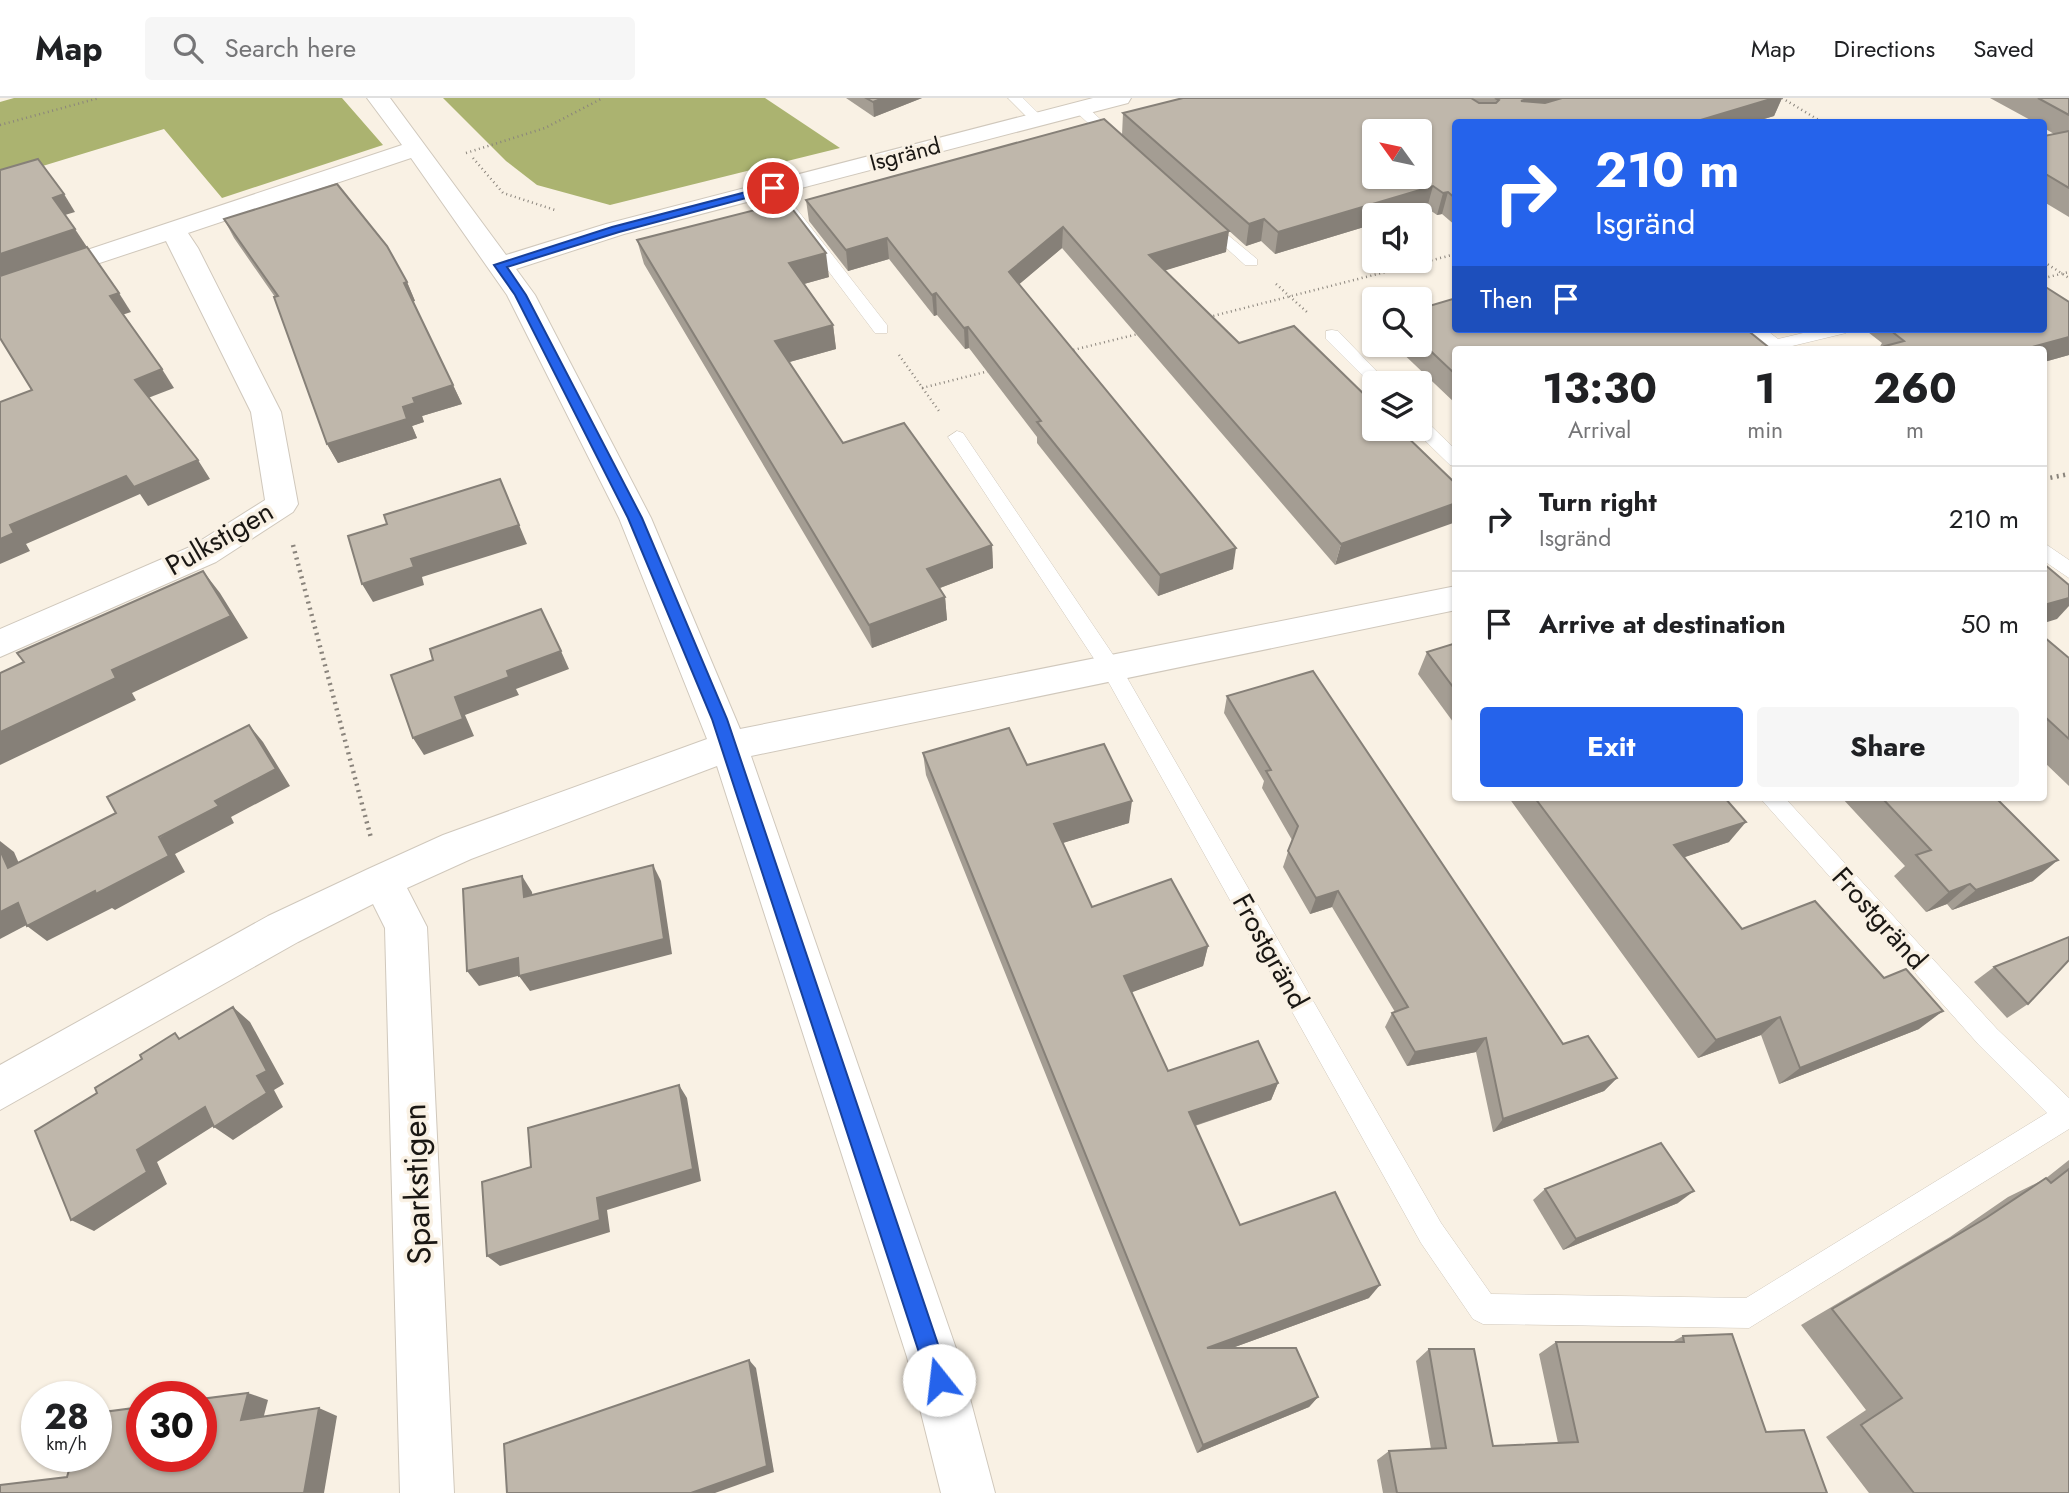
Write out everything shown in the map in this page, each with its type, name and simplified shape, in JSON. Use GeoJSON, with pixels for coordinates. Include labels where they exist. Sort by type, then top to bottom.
{"type":"FeatureCollection","features":[{"type":"Feature","properties":{"kind":"street"},"geometry":{"type":"LineString","coordinates":[[377,98],[422,156],[521,295],[635,518],[729,746],[933,1357],[968,1493]]}},
{"type":"Feature","properties":{"kind":"street","name":"Isgränd"},"geometry":{"type":"LineString","coordinates":[[500,265],[615,229],[1120,98]]}},
{"type":"Feature","properties":{"kind":"street"},"geometry":{"type":"LineString","coordinates":[[0,288],[171,229],[422,156]]}},
{"type":"Feature","properties":{"kind":"street","name":"Pulkstigen"},"geometry":{"type":"LineString","coordinates":[[0,644],[204,554],[282,504],[266,412],[185,248],[171,229]]}},
{"type":"Feature","properties":{"kind":"street"},"geometry":{"type":"LineString","coordinates":[[0,1089],[283,929],[383,881],[457,847],[729,746],[1452,599]]}},
{"type":"Feature","properties":{"kind":"street","name":"Sparkstigen"},"geometry":{"type":"LineString","coordinates":[[383,881],[406,927],[427,1493]]}},
{"type":"Feature","properties":{"kind":"lane"},"geometry":{"type":"LineString","coordinates":[[1014,98],[1038,120]]}},
{"type":"Feature","properties":{"kind":"lane"},"geometry":{"type":"LineString","coordinates":[[1080,108],[1130,153]]}},
{"type":"Feature","properties":{"kind":"lane"},"geometry":{"type":"LineString","coordinates":[[773,188],[881,330]]}},
{"type":"Feature","properties":{"kind":"lane"},"geometry":{"type":"LineString","coordinates":[[1190,208],[1251,262]]}},
{"type":"Feature","properties":{"kind":"lane"},"geometry":{"type":"LineString","coordinates":[[1760,333],[1778,346]]}},
{"type":"Feature","properties":{"kind":"lane"},"geometry":{"type":"LineString","coordinates":[[1782,346],[1826,333]]}},
{"type":"Feature","properties":{"kind":"lane"},"geometry":{"type":"LineString","coordinates":[[1332,335],[1368,371]]}},
{"type":"Feature","properties":{"kind":"lane","name":"Frostgränd"},"geometry":{"type":"LineString","coordinates":[[957,437],[1111,668],[1431,1233],[1483,1309],[1749,1313],[2069,1115],[1989,1037],[1774,801]]}},
{"type":"Feature","properties":{"kind":"lane"},"geometry":{"type":"LineString","coordinates":[[1432,437],[1452,457]]}},
{"type":"Feature","properties":{"kind":"lane"},"geometry":{"type":"LineString","coordinates":[[2047,553],[2069,571]]}},
{"type":"Feature","properties":{"kind":"path"},"geometry":{"type":"LineString","coordinates":[[0,125],[99,98]]}},
{"type":"Feature","properties":{"kind":"path"},"geometry":{"type":"LineString","coordinates":[[422,156],[545,128],[603,98]]}},
{"type":"Feature","properties":{"kind":"path"},"geometry":{"type":"LineString","coordinates":[[1782,98],[1817,119]]}},
{"type":"Feature","properties":{"kind":"path"},"geometry":{"type":"LineString","coordinates":[[467,151],[503,193],[615,229]]}},
{"type":"Feature","properties":{"kind":"path"},"geometry":{"type":"LineString","coordinates":[[1206,318],[1452,255]]}},
{"type":"Feature","properties":{"kind":"path"},"geometry":{"type":"LineString","coordinates":[[1251,262],[1332,335]]}},
{"type":"Feature","properties":{"kind":"path"},"geometry":{"type":"LineString","coordinates":[[2047,264],[2069,278]]}},
{"type":"Feature","properties":{"kind":"path"},"geometry":{"type":"LineString","coordinates":[[2047,277],[2069,272]]}},
{"type":"Feature","properties":{"kind":"path"},"geometry":{"type":"LineString","coordinates":[[881,330],[957,437]]}},
{"type":"Feature","properties":{"kind":"path"},"geometry":{"type":"LineString","coordinates":[[1057,354],[1152,331]]}},
{"type":"Feature","properties":{"kind":"path"},"geometry":{"type":"LineString","coordinates":[[922,388],[1003,368]]}},
{"type":"Feature","properties":{"kind":"path"},"geometry":{"type":"LineString","coordinates":[[2047,478],[2069,474]]}},
{"type":"Feature","properties":{"kind":"path"},"geometry":{"type":"LineString","coordinates":[[282,504],[383,881]]}},
{"type":"Feature","properties":{"kind":"green space"},"geometry":{"type":"Polygon","coordinates":[[[14,98],[342,98],[383,145],[222,198],[164,129],[0,179],[0,102],[14,98]]]}},
{"type":"Feature","properties":{"kind":"green space"},"geometry":{"type":"Polygon","coordinates":[[[443,98],[765,98],[840,148],[610,205],[537,185],[506,161],[443,98]]]}},
{"type":"Feature","properties":{"kind":"building"},"geometry":{"type":"Polygon","coordinates":[[[866,98],[883,98],[873,102],[866,98]]]}},
{"type":"Feature","properties":{"kind":"building"},"geometry":{"type":"Polygon","coordinates":[[[1183,98],[1471,98],[1479,103],[1496,103],[1499,100],[1495,98],[1530,98],[1521,101],[1545,103],[1562,98],[1774,98],[1704,119],[1452,119],[1452,196],[1432,186],[1432,119],[1362,119],[1362,189],[1423,189],[1376,203],[1362,203],[1362,207],[1278,232],[1264,219],[1249,224],[1123,113],[1183,98]]]}},
{"type":"Feature","properties":{"kind":"building"},"geometry":{"type":"Polygon","coordinates":[[[2038,98],[2069,98],[2069,115],[2038,98]]]}},
{"type":"Feature","properties":{"kind":"building"},"geometry":{"type":"Polygon","coordinates":[[[1104,119],[1229,231],[1149,255],[1239,343],[1294,326],[1362,392],[1362,441],[1411,441],[1452,480],[1452,504],[1341,544],[1063,227],[1009,272],[1236,548],[1160,575],[1037,422],[1041,421],[968,327],[964,328],[936,293],[932,295],[887,238],[846,250],[806,200],[1104,119]]]}},
{"type":"Feature","properties":{"kind":"building"},"geometry":{"type":"Polygon","coordinates":[[[2069,131],[2069,188],[2047,175],[2047,135],[2069,131]]]}},
{"type":"Feature","properties":{"kind":"building"},"geometry":{"type":"Polygon","coordinates":[[[38,159],[64,194],[53,198],[75,229],[0,254],[0,170],[38,159]]]}},
{"type":"Feature","properties":{"kind":"building"},"geometry":{"type":"Polygon","coordinates":[[[337,184],[387,246],[407,282],[404,283],[453,385],[413,398],[415,403],[403,407],[407,419],[327,444],[274,297],[278,296],[224,219],[337,184]]]}},
{"type":"Feature","properties":{"kind":"building"},"geometry":{"type":"Polygon","coordinates":[[[787,202],[826,253],[789,263],[833,325],[775,341],[843,443],[904,423],[992,545],[927,569],[945,597],[869,625],[637,240],[787,202]]]}},
{"type":"Feature","properties":{"kind":"building"},"geometry":{"type":"Polygon","coordinates":[[[87,247],[119,293],[110,296],[162,369],[135,380],[198,460],[134,487],[126,476],[10,525],[14,533],[0,539],[0,402],[32,390],[0,338],[0,276],[87,247]]]}},
{"type":"Feature","properties":{"kind":"building"},"geometry":{"type":"Polygon","coordinates":[[[2047,288],[2069,302],[2069,337],[2036,346],[1885,346],[1904,341],[1894,333],[2047,333],[2047,288]]]}},
{"type":"Feature","properties":{"kind":"building"},"geometry":{"type":"Polygon","coordinates":[[[1452,299],[1452,333],[1751,333],[1767,346],[1452,346],[1452,371],[1432,352],[1432,305],[1452,299]]]}},
{"type":"Feature","properties":{"kind":"building"},"geometry":{"type":"Polygon","coordinates":[[[500,479],[519,525],[411,559],[414,567],[362,584],[348,536],[387,524],[384,515],[500,479]]]}},
{"type":"Feature","properties":{"kind":"building"},"geometry":{"type":"Polygon","coordinates":[[[2047,567],[2069,585],[2069,598],[2047,604],[2047,567]]]}},
{"type":"Feature","properties":{"kind":"building"},"geometry":{"type":"Polygon","coordinates":[[[203,571],[231,616],[112,670],[116,678],[0,732],[0,673],[24,662],[17,653],[203,571]]]}},
{"type":"Feature","properties":{"kind":"building"},"geometry":{"type":"Polygon","coordinates":[[[541,609],[561,651],[507,671],[509,677],[455,697],[463,719],[413,738],[391,675],[433,660],[430,649],[541,609]]]}},
{"type":"Feature","properties":{"kind":"building"},"geometry":{"type":"Polygon","coordinates":[[[2047,640],[2069,658],[2069,739],[2047,719],[2047,640]]]}},
{"type":"Feature","properties":{"kind":"building"},"geometry":{"type":"Polygon","coordinates":[[[1452,644],[1452,686],[1427,652],[1452,644]]]}},
{"type":"Feature","properties":{"kind":"building"},"geometry":{"type":"Polygon","coordinates":[[[1313,671],[1563,1044],[1588,1036],[1617,1078],[1503,1119],[1486,1038],[1415,1052],[1392,1013],[1408,1007],[1338,891],[1316,898],[1288,851],[1298,826],[1266,771],[1271,770],[1227,696],[1313,671]]]}},
{"type":"Feature","properties":{"kind":"building"},"geometry":{"type":"Polygon","coordinates":[[[249,725],[276,769],[215,801],[219,806],[159,837],[169,856],[27,926],[18,903],[0,912],[0,850],[8,868],[116,813],[107,797],[249,725]]]}},
{"type":"Feature","properties":{"kind":"building"},"geometry":{"type":"Polygon","coordinates":[[[1009,728],[1027,765],[1104,744],[1132,801],[1054,824],[1092,907],[1171,879],[1208,946],[1124,976],[1168,1071],[1258,1041],[1278,1083],[1189,1112],[1240,1225],[1335,1192],[1380,1285],[1207,1348],[1296,1348],[1318,1397],[1203,1445],[923,753],[1009,728]]]}},
{"type":"Feature","properties":{"kind":"building"},"geometry":{"type":"Polygon","coordinates":[[[1537,801],[1728,801],[1746,822],[1674,845],[1742,929],[1815,901],[1884,978],[1906,969],[1943,1011],[1800,1068],[1780,1017],[1716,1040],[1537,801]]]}},
{"type":"Feature","properties":{"kind":"building"},"geometry":{"type":"Polygon","coordinates":[[[1885,801],[1999,801],[2058,860],[1976,890],[1970,884],[1949,892],[1916,855],[1931,850],[1885,801]]]}},
{"type":"Feature","properties":{"kind":"building"},"geometry":{"type":"Polygon","coordinates":[[[653,865],[664,939],[519,976],[518,958],[467,971],[463,889],[522,876],[524,897],[653,865]]]}},
{"type":"Feature","properties":{"kind":"building"},"geometry":{"type":"Polygon","coordinates":[[[2069,937],[2069,960],[2028,1004],[1994,967],[2069,937]]]}},
{"type":"Feature","properties":{"kind":"building"},"geometry":{"type":"Polygon","coordinates":[[[233,1007],[267,1071],[257,1076],[267,1093],[214,1127],[205,1107],[137,1150],[147,1172],[71,1220],[35,1131],[97,1093],[95,1088],[142,1059],[140,1055],[175,1033],[179,1039],[233,1007]]]}},
{"type":"Feature","properties":{"kind":"building"},"geometry":{"type":"Polygon","coordinates":[[[679,1085],[693,1169],[597,1198],[600,1220],[487,1256],[482,1182],[531,1167],[528,1128],[679,1085]]]}},
{"type":"Feature","properties":{"kind":"building"},"geometry":{"type":"Polygon","coordinates":[[[1661,1143],[1694,1191],[1576,1239],[1545,1189],[1661,1143]]]}},
{"type":"Feature","properties":{"kind":"building"},"geometry":{"type":"Polygon","coordinates":[[[2069,1169],[2069,1493],[1914,1493],[1861,1425],[1902,1398],[1832,1309],[1986,1218],[2046,1178],[2051,1183],[2069,1169]]]}},
{"type":"Feature","properties":{"kind":"building"},"geometry":{"type":"Polygon","coordinates":[[[1732,1334],[1766,1432],[1804,1430],[1827,1493],[1397,1493],[1389,1451],[1446,1448],[1429,1349],[1474,1349],[1493,1446],[1578,1442],[1556,1342],[1684,1342],[1683,1336],[1732,1334]]]}},
{"type":"Feature","properties":{"kind":"building"},"geometry":{"type":"Polygon","coordinates":[[[749,1360],[767,1466],[691,1493],[507,1493],[504,1444],[749,1360]]]}},
{"type":"Feature","properties":{"kind":"building"},"geometry":{"type":"Polygon","coordinates":[[[248,1393],[241,1420],[319,1408],[304,1493],[0,1493],[0,1485],[67,1477],[68,1472],[112,1472],[112,1411],[126,1409],[126,1472],[217,1472],[217,1397],[248,1393]]]}},
{"type":"Feature","properties":{"kind":"route"},"geometry":{"type":"LineString","coordinates":[[773,188],[615,229],[500,265],[521,295],[635,518],[719,719],[939,1380]]}}]}
